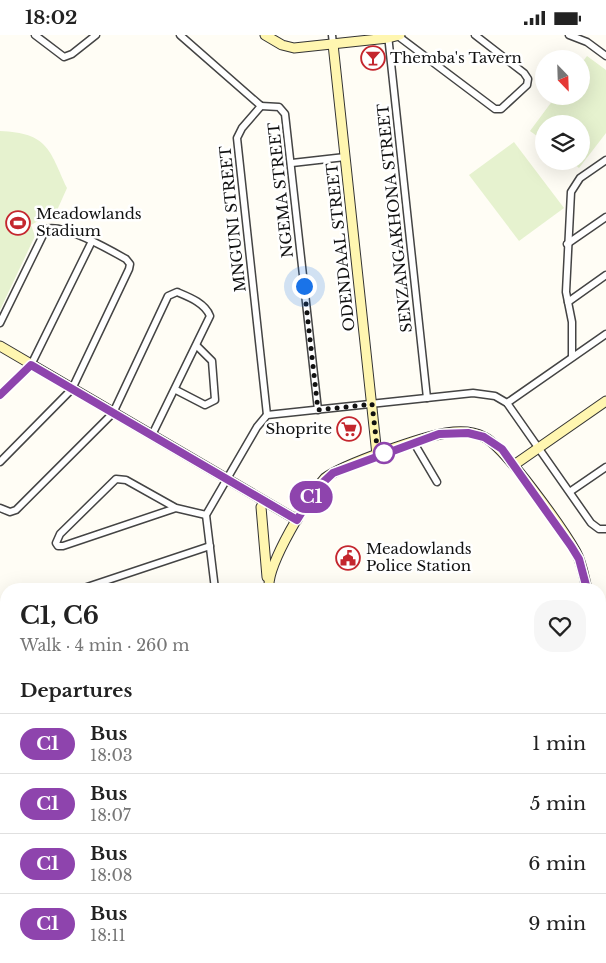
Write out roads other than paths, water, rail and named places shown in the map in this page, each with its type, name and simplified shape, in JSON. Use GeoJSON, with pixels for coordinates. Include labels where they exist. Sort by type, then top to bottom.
{"type":"FeatureCollection","features":[{"type":"Feature","properties":{"kind":"street"},"geometry":{"type":"LineString","coordinates":[[35,35],[60,56],[70,55],[96,35]]}},
{"type":"Feature","properties":{"kind":"street"},"geometry":{"type":"LineString","coordinates":[[180,35],[262,106]]}},
{"type":"Feature","properties":{"kind":"street"},"geometry":{"type":"LineString","coordinates":[[265,35],[294,48],[333,40],[399,35],[495,109],[504,108],[527,85],[528,79],[524,73],[475,35]]}},
{"type":"Feature","properties":{"kind":"street"},"geometry":{"type":"LineString","coordinates":[[569,35],[587,42],[606,56]]}},
{"type":"Feature","properties":{"kind":"street","name":"SENZANGAKHONA STREET"},"geometry":{"type":"LineString","coordinates":[[388,37],[427,398]]}},
{"type":"Feature","properties":{"kind":"street","name":"ODENDAAL STREET"},"geometry":{"type":"LineString","coordinates":[[333,40],[378,455]]}},
{"type":"Feature","properties":{"kind":"street","name":"NGEMA STREET"},"geometry":{"type":"LineString","coordinates":[[262,106],[275,106],[284,111],[292,163],[318,410]]}},
{"type":"Feature","properties":{"kind":"street","name":"MNGUNI STREET"},"geometry":{"type":"LineString","coordinates":[[262,106],[242,128],[237,138],[267,415]]}},
{"type":"Feature","properties":{"kind":"street"},"geometry":{"type":"LineString","coordinates":[[292,163],[346,157]]}},
{"type":"Feature","properties":{"kind":"street"},"geometry":{"type":"LineString","coordinates":[[572,357],[572,322],[568,302],[567,244],[573,186],[580,178],[606,160]]}},
{"type":"Feature","properties":{"kind":"street"},"geometry":{"type":"LineString","coordinates":[[567,244],[606,217]]}},
{"type":"Feature","properties":{"kind":"street"},"geometry":{"type":"LineString","coordinates":[[0,323],[46,229],[54,228],[92,241],[126,259],[130,268],[72,389],[0,461]]}},
{"type":"Feature","properties":{"kind":"street"},"geometry":{"type":"LineString","coordinates":[[0,395],[31,365],[92,241]]}},
{"type":"Feature","properties":{"kind":"street"},"geometry":{"type":"LineString","coordinates":[[568,302],[606,275]]}},
{"type":"Feature","properties":{"kind":"street"},"geometry":{"type":"LineString","coordinates":[[0,508],[10,511],[22,505],[113,413],[168,296],[172,293],[179,293],[198,302],[209,313],[209,319],[176,390],[152,435]]}},
{"type":"Feature","properties":{"kind":"street"},"geometry":{"type":"LineString","coordinates":[[507,403],[606,334]]}},
{"type":"Feature","properties":{"kind":"street"},"geometry":{"type":"LineString","coordinates":[[0,346],[297,520]]}},
{"type":"Feature","properties":{"kind":"street"},"geometry":{"type":"LineString","coordinates":[[176,390],[206,405],[214,400],[212,361],[197,346]]}},
{"type":"Feature","properties":{"kind":"street"},"geometry":{"type":"LineString","coordinates":[[213,583],[206,515],[267,415],[485,393],[507,403],[571,491],[591,523],[598,529],[606,529]]}},
{"type":"Feature","properties":{"kind":"street"},"geometry":{"type":"LineString","coordinates":[[514,465],[606,401]]}},
{"type":"Feature","properties":{"kind":"street"},"geometry":{"type":"LineString","coordinates":[[269,583],[273,567],[297,520],[325,478],[378,455],[447,433],[476,434],[497,445],[514,465],[576,553],[584,583]]}},
{"type":"Feature","properties":{"kind":"street"},"geometry":{"type":"LineString","coordinates":[[414,443],[437,482]]}},
{"type":"Feature","properties":{"kind":"street"},"geometry":{"type":"LineString","coordinates":[[571,491],[606,467]]}},
{"type":"Feature","properties":{"kind":"street"},"geometry":{"type":"LineString","coordinates":[[176,508],[58,546],[56,541],[60,534],[116,479],[126,480],[176,508],[206,515]]}},
{"type":"Feature","properties":{"kind":"street"},"geometry":{"type":"LineString","coordinates":[[251,494],[263,528]]}},
{"type":"Feature","properties":{"kind":"street"},"geometry":{"type":"LineString","coordinates":[[264,502],[261,507],[268,583]]}},
{"type":"Feature","properties":{"kind":"street"},"geometry":{"type":"LineString","coordinates":[[98,583],[210,546]]}},
{"type":"Feature","properties":{"kind":"place","name":"Themba's Tavern"},"geometry":{"type":"Point","coordinates":[373,58]}},
{"type":"Feature","properties":{"kind":"place","name":"Meadowlands Stadium"},"geometry":{"type":"Point","coordinates":[18,223]}},
{"type":"Feature","properties":{"kind":"place","name":"Shoprite"},"geometry":{"type":"Point","coordinates":[349,429]}},
{"type":"Feature","properties":{"kind":"place","name":"Meadowlands Police Station"},"geometry":{"type":"Point","coordinates":[348,558]}}]}
